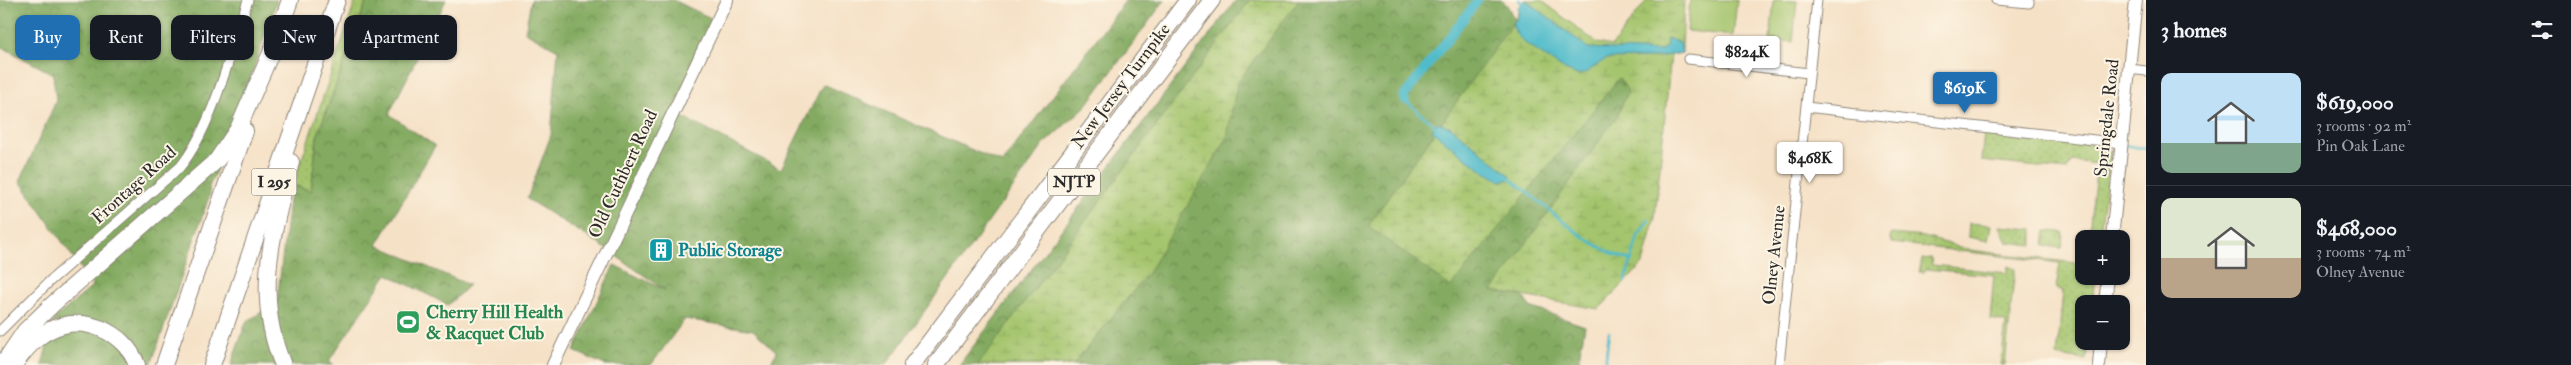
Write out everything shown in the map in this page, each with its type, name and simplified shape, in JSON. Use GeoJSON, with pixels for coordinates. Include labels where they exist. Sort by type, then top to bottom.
{"type":"FeatureCollection","features":[{"type":"Feature","properties":{"kind":"highway","name":"I 295"},"geometry":{"type":"LineString","coordinates":[[285,15],[290,0]]}},
{"type":"Feature","properties":{"kind":"highway","name":"New Jersey Turnpike"},"geometry":{"type":"LineString","coordinates":[[912,365],[1188,0]]}},
{"type":"Feature","properties":{"kind":"highway","name":"New Jersey Turnpike"},"geometry":{"type":"LineString","coordinates":[[936,365],[1212,0]]}},
{"type":"Feature","properties":{"kind":"highway","name":"I 295"},"geometry":{"type":"LineString","coordinates":[[212,365],[336,3]]}},
{"type":"Feature","properties":{"kind":"highway"},"geometry":{"type":"LineString","coordinates":[[283,365],[274,341],[267,304],[270,255],[296,146],[336,3]]}},
{"type":"Feature","properties":{"kind":"highway"},"geometry":{"type":"LineString","coordinates":[[2,365],[26,332],[54,304],[218,160],[238,129],[268,60]]}},
{"type":"Feature","properties":{"kind":"highway","name":"I 295"},"geometry":{"type":"LineString","coordinates":[[164,365],[270,60]]}},
{"type":"Feature","properties":{"kind":"highway"},"geometry":{"type":"LineString","coordinates":[[14,365],[42,335],[64,325],[77,324],[92,326],[116,336],[130,351],[137,365]]}},
{"type":"Feature","properties":{"kind":"street","name":"Frontage Road"},"geometry":{"type":"LineString","coordinates":[[0,331],[44,286],[180,167],[192,152],[205,126],[248,0]]}},
{"type":"Feature","properties":{"kind":"street","name":"Old Cuthbert Road"},"geometry":{"type":"LineString","coordinates":[[553,365],[727,0]]}},
{"type":"Feature","properties":{"kind":"street","name":"Olney Avenue"},"geometry":{"type":"LineString","coordinates":[[1779,365],[1817,0]]}},
{"type":"Feature","properties":{"kind":"street"},"geometry":{"type":"LineString","coordinates":[[1996,0],[2029,3],[2029,0]]}},
{"type":"Feature","properties":{"kind":"street","name":"Springdale Road"},"geometry":{"type":"LineString","coordinates":[[2113,230],[2136,0]]}},
{"type":"Feature","properties":{"kind":"street"},"geometry":{"type":"LineString","coordinates":[[1688,59],[1810,73]]}},
{"type":"Feature","properties":{"kind":"street"},"geometry":{"type":"LineString","coordinates":[[2129,69],[2146,72]]}},
{"type":"Feature","properties":{"kind":"street"},"geometry":{"type":"LineString","coordinates":[[1806,107],[2122,143]]}},
{"type":"Feature","properties":{"kind":"street"},"geometry":{"type":"LineString","coordinates":[[2099,365],[2100,350]]}},
{"type":"Feature","properties":{"kind":"green space"},"geometry":{"type":"Polygon","coordinates":[[[0,0],[277,0],[272,15],[264,15],[264,38],[230,138],[209,187],[210,194],[151,365],[42,365],[54,319],[93,286],[20,181],[56,101],[53,74],[26,60],[80,60],[80,15],[15,15],[15,54],[0,46],[0,0]]]}},
{"type":"Feature","properties":{"kind":"green space"},"geometry":{"type":"Polygon","coordinates":[[[356,0],[367,0],[362,15],[351,15],[356,0]]]}},
{"type":"Feature","properties":{"kind":"green space"},"geometry":{"type":"Polygon","coordinates":[[[367,0],[446,0],[438,15],[362,15],[367,0]]]}},
{"type":"Feature","properties":{"kind":"green space"},"geometry":{"type":"Polygon","coordinates":[[[531,0],[673,0],[715,20],[673,112],[781,169],[823,84],[1002,163],[1126,0],[1165,0],[1086,106],[1045,143],[886,365],[769,365],[777,352],[753,330],[685,319],[651,365],[605,365],[574,351],[614,265],[665,290],[593,240],[527,199],[551,135],[558,50],[525,32],[531,0]]]}},
{"type":"Feature","properties":{"kind":"green space"},"geometry":{"type":"Polygon","coordinates":[[[1236,0],[1501,0],[1507,5],[1523,36],[1659,74],[1511,279],[1530,307],[1585,326],[1578,365],[1521,365],[1507,361],[1493,365],[959,365],[1236,0]]]}},
{"type":"Feature","properties":{"kind":"green space"},"geometry":{"type":"Polygon","coordinates":[[[1250,0],[1299,0],[1237,83],[1227,138],[1148,273],[1073,365],[978,365],[1250,0]]]}},
{"type":"Feature","properties":{"kind":"green space"},"geometry":{"type":"Polygon","coordinates":[[[1525,0],[1541,0],[1597,43],[1612,46],[1647,0],[1684,0],[1682,53],[1671,55],[1655,217],[1643,264],[1599,309],[1492,291],[1617,116],[1628,91],[1619,78],[1451,287],[1368,226],[1512,24],[1525,0]]]}},
{"type":"Feature","properties":{"kind":"green space"},"geometry":{"type":"Polygon","coordinates":[[[1690,0],[1737,0],[1733,36],[1687,31],[1690,0]]]}},
{"type":"Feature","properties":{"kind":"green space"},"geometry":{"type":"Polygon","coordinates":[[[1774,0],[1797,1],[1793,42],[1770,40],[1774,0]]]}},
{"type":"Feature","properties":{"kind":"green space"},"geometry":{"type":"Polygon","coordinates":[[[344,35],[345,60],[317,137],[311,191],[293,185],[344,35]]]}},
{"type":"Feature","properties":{"kind":"green space"},"geometry":{"type":"Polygon","coordinates":[[[345,60],[416,60],[389,114],[435,146],[377,245],[469,285],[448,305],[387,274],[329,361],[333,365],[231,365],[246,322],[277,302],[290,192],[293,185],[311,191],[317,137],[345,60]]]}},
{"type":"Feature","properties":{"kind":"green space"},"geometry":{"type":"Polygon","coordinates":[[[1984,133],[2106,146],[2111,152],[2100,230],[2089,230],[2097,164],[2072,161],[2067,170],[1981,161],[1984,133]]]}},
{"type":"Feature","properties":{"kind":"green space"},"geometry":{"type":"Polygon","coordinates":[[[1969,223],[1991,225],[1988,241],[1968,237],[1969,223]]]}},
{"type":"Feature","properties":{"kind":"green space"},"geometry":{"type":"Polygon","coordinates":[[[2000,226],[2033,229],[2033,245],[2007,242],[2000,226]]]}},
{"type":"Feature","properties":{"kind":"green space"},"geometry":{"type":"Polygon","coordinates":[[[2046,231],[2063,232],[2062,248],[2044,246],[2046,231]]]}},
{"type":"Feature","properties":{"kind":"green space"},"geometry":{"type":"Polygon","coordinates":[[[1891,234],[1924,237],[1970,250],[2075,263],[2075,285],[2094,285],[2093,295],[2075,295],[2075,350],[2087,350],[2086,360],[2057,356],[2063,291],[2056,288],[2060,263],[1892,243],[1890,239],[1891,234]]]}},
{"type":"Feature","properties":{"kind":"green space"},"geometry":{"type":"Polygon","coordinates":[[[1931,258],[1932,265],[2007,273],[2008,266],[2015,269],[2005,365],[2001,365],[2006,322],[1990,319],[1994,275],[1925,269],[1924,272],[1919,272],[1922,259],[1931,258]]]}},
{"type":"Feature","properties":{"kind":"water"},"geometry":{"type":"Polygon","coordinates":[[[1526,0],[1588,48],[1660,51],[1666,47],[1667,39],[1680,42],[1682,53],[1651,58],[1606,59],[1587,72],[1578,75],[1565,70],[1526,44],[1517,35],[1512,24],[1518,17],[1518,7],[1526,0]]]}},
{"type":"Feature","properties":{"kind":"water"},"geometry":{"type":"Polygon","coordinates":[[[1437,122],[1451,127],[1511,176],[1509,179],[1501,181],[1480,169],[1432,131],[1437,122]]]}},
{"type":"Feature","properties":{"kind":"waterway"},"geometry":{"type":"LineString","coordinates":[[1405,100],[1404,96],[1478,0]]}},
{"type":"Feature","properties":{"kind":"waterway"},"geometry":{"type":"LineString","coordinates":[[1519,0],[1523,4]]}},
{"type":"Feature","properties":{"kind":"waterway"},"geometry":{"type":"LineString","coordinates":[[1405,100],[1436,127]]}},
{"type":"Feature","properties":{"kind":"waterway"},"geometry":{"type":"LineString","coordinates":[[2125,145],[2146,149]]}},
{"type":"Feature","properties":{"kind":"waterway"},"geometry":{"type":"LineString","coordinates":[[1508,177],[1582,236],[1614,254],[1631,260]]}},
{"type":"Feature","properties":{"kind":"waterway"},"geometry":{"type":"LineString","coordinates":[[1625,282],[1638,236],[1649,219]]}},
{"type":"Feature","properties":{"kind":"waterway"},"geometry":{"type":"LineString","coordinates":[[1605,365],[1609,332]]}},
{"type":"Feature","properties":{"kind":"place","name":"Public Storage"},"geometry":{"type":"Point","coordinates":[661,250]}},
{"type":"Feature","properties":{"kind":"place","name":"Cherry Hill Health & Racquet Club"},"geometry":{"type":"Point","coordinates":[408,322]}}]}
